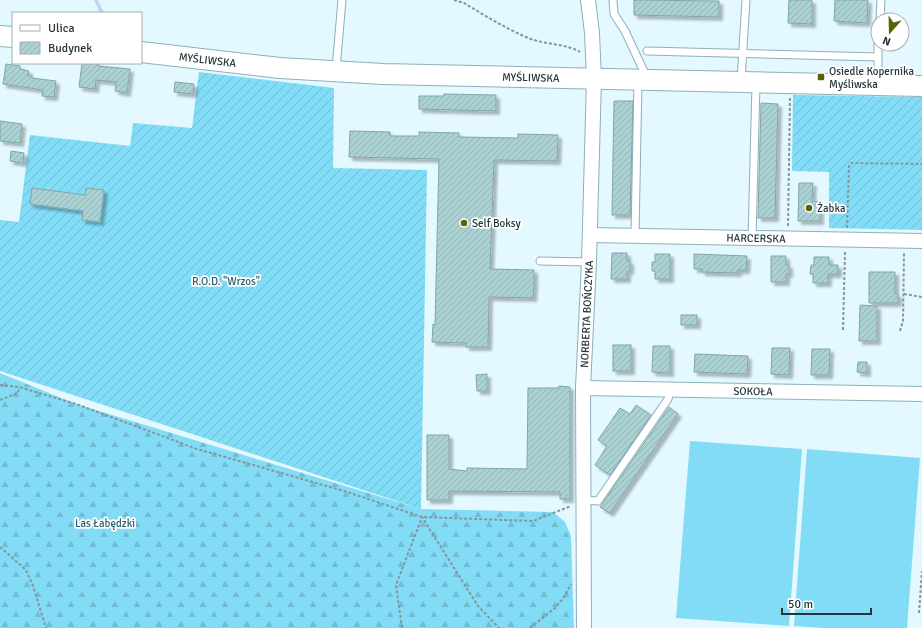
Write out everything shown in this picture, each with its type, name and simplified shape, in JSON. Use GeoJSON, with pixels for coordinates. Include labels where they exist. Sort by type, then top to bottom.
{"type":"FeatureCollection","features":[{"type":"Feature","properties":{"kind":"street","name":"NORBERTA BOŃCZYKA"},"geometry":{"type":"LineString","coordinates":[[584,628],[584,388],[594,78],[592,32],[588,0]]}},
{"type":"Feature","properties":{"kind":"street"},"geometry":{"type":"LineString","coordinates":[[0,36],[12,37]]}},
{"type":"Feature","properties":{"kind":"street","name":"MYŚLIWSKA"},"geometry":{"type":"LineString","coordinates":[[142,52],[240,64],[336,72],[922,86]]}},
{"type":"Feature","properties":{"kind":"street","name":"HARCERSKA"},"geometry":{"type":"LineString","coordinates":[[590,235],[922,241]]}},
{"type":"Feature","properties":{"kind":"street","name":"SOKOŁA"},"geometry":{"type":"LineString","coordinates":[[584,388],[922,394]]}},
{"type":"Feature","properties":{"kind":"lane"},"geometry":{"type":"LineString","coordinates":[[336,72],[342,0]]}},
{"type":"Feature","properties":{"kind":"lane"},"geometry":{"type":"LineString","coordinates":[[613,0],[614,14],[625,31],[643,80],[635,236]]}},
{"type":"Feature","properties":{"kind":"lane"},"geometry":{"type":"LineString","coordinates":[[746,0],[742,54],[748,83],[752,238]]}},
{"type":"Feature","properties":{"kind":"lane"},"geometry":{"type":"LineString","coordinates":[[880,12],[881,0]]}},
{"type":"Feature","properties":{"kind":"lane"},"geometry":{"type":"LineString","coordinates":[[648,51],[878,57]]}},
{"type":"Feature","properties":{"kind":"lane"},"geometry":{"type":"LineString","coordinates":[[878,52],[878,86]]}},
{"type":"Feature","properties":{"kind":"lane"},"geometry":{"type":"LineString","coordinates":[[540,261],[589,262]]}},
{"type":"Feature","properties":{"kind":"lane"},"geometry":{"type":"LineString","coordinates":[[584,500],[598,501],[668,398],[670,390]]}},
{"type":"Feature","properties":{"kind":"path"},"geometry":{"type":"LineString","coordinates":[[454,0],[464,3],[527,38],[552,45],[574,48],[584,54]]}},
{"type":"Feature","properties":{"kind":"path"},"geometry":{"type":"LineString","coordinates":[[787,239],[790,84]]}},
{"type":"Feature","properties":{"kind":"path"},"geometry":{"type":"LineString","coordinates":[[847,233],[849,166],[851,162],[922,164]]}},
{"type":"Feature","properties":{"kind":"path"},"geometry":{"type":"LineString","coordinates":[[900,331],[903,321],[904,241]]}},
{"type":"Feature","properties":{"kind":"path"},"geometry":{"type":"LineString","coordinates":[[843,330],[846,250]]}},
{"type":"Feature","properties":{"kind":"path"},"geometry":{"type":"LineString","coordinates":[[904,294],[922,297]]}},
{"type":"Feature","properties":{"kind":"path"},"geometry":{"type":"LineString","coordinates":[[0,385],[19,387],[76,404],[197,449],[344,491],[422,517],[533,521],[584,500]]}},
{"type":"Feature","properties":{"kind":"path"},"geometry":{"type":"LineString","coordinates":[[0,400],[18,393],[19,387]]}},
{"type":"Feature","properties":{"kind":"path"},"geometry":{"type":"LineString","coordinates":[[402,628],[396,585],[422,517]]}},
{"type":"Feature","properties":{"kind":"path"},"geometry":{"type":"LineString","coordinates":[[422,517],[478,606],[499,628]]}},
{"type":"Feature","properties":{"kind":"path"},"geometry":{"type":"LineString","coordinates":[[0,547],[26,570],[33,586],[46,628]]}},
{"type":"Feature","properties":{"kind":"path"},"geometry":{"type":"LineString","coordinates":[[919,613],[922,571]]}},
{"type":"Feature","properties":{"kind":"path"},"geometry":{"type":"LineString","coordinates":[[530,628],[555,608],[565,596],[573,578]]}},
{"type":"Feature","properties":{"kind":"green space","name":"R.O.D. \"Wrzos\""},"geometry":{"type":"Polygon","coordinates":[[[199,72],[334,88],[333,168],[427,170],[421,509],[0,371],[0,220],[19,222],[30,135],[130,146],[133,123],[192,128],[199,72]]]}},
{"type":"Feature","properties":{"kind":"green space"},"geometry":{"type":"Polygon","coordinates":[[[793,95],[922,97],[922,230],[829,228],[829,172],[792,171],[793,95]]]}},
{"type":"Feature","properties":{"kind":"green space","name":"Las Łabędzki"},"geometry":{"type":"Polygon","coordinates":[[[0,373],[76,404],[421,509],[553,512],[565,522],[571,536],[574,628],[0,628],[0,373]]]}},
{"type":"Feature","properties":{"kind":"green space"},"geometry":{"type":"Polygon","coordinates":[[[690,441],[802,449],[789,626],[676,618],[690,441]]]}},
{"type":"Feature","properties":{"kind":"green space"},"geometry":{"type":"Polygon","coordinates":[[[807,449],[920,458],[907,628],[822,628],[794,626],[807,449]]]}},
{"type":"Feature","properties":{"kind":"building"},"geometry":{"type":"Polygon","coordinates":[[[634,0],[719,1],[719,17],[634,15],[634,0]]]}},
{"type":"Feature","properties":{"kind":"building"},"geometry":{"type":"Polygon","coordinates":[[[789,0],[812,0],[812,24],[788,23],[789,0]]]}},
{"type":"Feature","properties":{"kind":"building"},"geometry":{"type":"Polygon","coordinates":[[[835,0],[868,0],[867,23],[834,21],[835,0]]]}},
{"type":"Feature","properties":{"kind":"building"},"geometry":{"type":"Polygon","coordinates":[[[6,64],[20,66],[20,69],[29,71],[28,76],[32,76],[32,78],[56,81],[54,97],[42,96],[43,90],[3,84],[6,64]]]}},
{"type":"Feature","properties":{"kind":"building"},"geometry":{"type":"Polygon","coordinates":[[[82,64],[99,64],[98,66],[130,69],[127,93],[115,91],[116,82],[96,80],[95,89],[79,87],[82,64]]]}},
{"type":"Feature","properties":{"kind":"building"},"geometry":{"type":"Polygon","coordinates":[[[175,82],[194,84],[193,94],[174,92],[175,82]]]}},
{"type":"Feature","properties":{"kind":"building"},"geometry":{"type":"Polygon","coordinates":[[[444,94],[496,95],[496,111],[419,109],[419,96],[444,96],[444,94]]]}},
{"type":"Feature","properties":{"kind":"building"},"geometry":{"type":"Polygon","coordinates":[[[614,101],[633,101],[630,215],[612,215],[614,101]]]}},
{"type":"Feature","properties":{"kind":"building"},"geometry":{"type":"Polygon","coordinates":[[[761,103],[778,104],[775,218],[758,218],[761,103]]]}},
{"type":"Feature","properties":{"kind":"building"},"geometry":{"type":"Polygon","coordinates":[[[0,121],[22,124],[20,143],[0,141],[0,121]]]}},
{"type":"Feature","properties":{"kind":"building","name":"Self Boksy"},"geometry":{"type":"Polygon","coordinates":[[[350,131],[390,132],[390,136],[419,136],[419,132],[459,133],[459,137],[518,138],[518,134],[558,135],[557,161],[494,160],[490,269],[534,270],[534,286],[533,298],[489,297],[488,347],[466,347],[466,343],[432,342],[433,324],[435,325],[439,159],[349,157],[350,131]]]}},
{"type":"Feature","properties":{"kind":"building"},"geometry":{"type":"Polygon","coordinates":[[[11,151],[24,153],[23,163],[10,161],[11,151]]]}},
{"type":"Feature","properties":{"kind":"building","name":"Żabka"},"geometry":{"type":"Polygon","coordinates":[[[799,183],[813,183],[812,201],[820,202],[820,221],[798,221],[799,183]]]}},
{"type":"Feature","properties":{"kind":"building"},"geometry":{"type":"Polygon","coordinates":[[[32,188],[85,195],[86,188],[104,190],[100,222],[82,220],[83,211],[30,204],[32,188]]]}},
{"type":"Feature","properties":{"kind":"building"},"geometry":{"type":"Polygon","coordinates":[[[612,253],[627,253],[627,261],[630,261],[630,271],[627,271],[627,279],[611,279],[612,253]]]}},
{"type":"Feature","properties":{"kind":"building"},"geometry":{"type":"Polygon","coordinates":[[[655,254],[670,254],[670,279],[655,279],[655,271],[652,271],[652,262],[655,262],[655,254]]]}},
{"type":"Feature","properties":{"kind":"building"},"geometry":{"type":"Polygon","coordinates":[[[694,254],[747,256],[746,270],[738,270],[738,273],[702,272],[702,269],[694,269],[694,254]]]}},
{"type":"Feature","properties":{"kind":"building"},"geometry":{"type":"Polygon","coordinates":[[[771,256],[786,256],[786,265],[789,265],[789,274],[786,274],[786,282],[771,282],[771,256]]]}},
{"type":"Feature","properties":{"kind":"building"},"geometry":{"type":"Polygon","coordinates":[[[814,257],[829,257],[829,265],[838,265],[838,274],[828,274],[828,283],[813,283],[813,274],[810,274],[811,265],[814,265],[814,257]]]}},
{"type":"Feature","properties":{"kind":"building"},"geometry":{"type":"Polygon","coordinates":[[[869,272],[895,272],[895,294],[898,294],[898,303],[869,303],[869,272]]]}},
{"type":"Feature","properties":{"kind":"building"},"geometry":{"type":"Polygon","coordinates":[[[860,305],[877,306],[877,341],[859,341],[860,305]]]}},
{"type":"Feature","properties":{"kind":"building"},"geometry":{"type":"Polygon","coordinates":[[[681,315],[697,315],[697,325],[681,325],[681,315]]]}},
{"type":"Feature","properties":{"kind":"building"},"geometry":{"type":"Polygon","coordinates":[[[613,345],[631,345],[631,371],[613,371],[613,345]]]}},
{"type":"Feature","properties":{"kind":"building"},"geometry":{"type":"Polygon","coordinates":[[[653,346],[670,346],[670,373],[652,372],[653,346]]]}},
{"type":"Feature","properties":{"kind":"building"},"geometry":{"type":"Polygon","coordinates":[[[772,348],[790,348],[789,375],[771,374],[772,348]]]}},
{"type":"Feature","properties":{"kind":"building"},"geometry":{"type":"Polygon","coordinates":[[[812,349],[830,349],[829,375],[811,375],[812,349]]]}},
{"type":"Feature","properties":{"kind":"building"},"geometry":{"type":"Polygon","coordinates":[[[695,354],[748,356],[747,374],[694,372],[695,354]]]}},
{"type":"Feature","properties":{"kind":"building"},"geometry":{"type":"Polygon","coordinates":[[[858,362],[867,362],[867,373],[857,372],[858,362]]]}},
{"type":"Feature","properties":{"kind":"building"},"geometry":{"type":"Polygon","coordinates":[[[487,374],[487,391],[477,391],[476,375],[487,374]]]}},
{"type":"Feature","properties":{"kind":"building"},"geometry":{"type":"Polygon","coordinates":[[[559,386],[570,387],[570,499],[560,499],[560,492],[449,491],[449,500],[427,500],[427,435],[449,435],[449,469],[467,471],[467,468],[527,469],[528,388],[558,388],[559,386]]]}},
{"type":"Feature","properties":{"kind":"building"},"geometry":{"type":"Polygon","coordinates":[[[636,405],[651,415],[610,475],[595,465],[607,446],[598,440],[620,408],[630,414],[636,405]]]}},
{"type":"Feature","properties":{"kind":"building"},"geometry":{"type":"Polygon","coordinates":[[[669,407],[678,414],[610,513],[600,507],[669,407]]]}},
{"type":"Feature","properties":{"kind":"waterway"},"geometry":{"type":"LineString","coordinates":[[96,0],[102,12]]}},
{"type":"Feature","properties":{"kind":"place","name":"Osiedle Kopernika Myśliwska"},"geometry":{"type":"Point","coordinates":[821,77]}},
{"type":"Feature","properties":{"kind":"place","name":"Żabka"},"geometry":{"type":"Point","coordinates":[809,208]}},
{"type":"Feature","properties":{"kind":"place","name":"Self Boksy"},"geometry":{"type":"Point","coordinates":[464,223]}}]}
